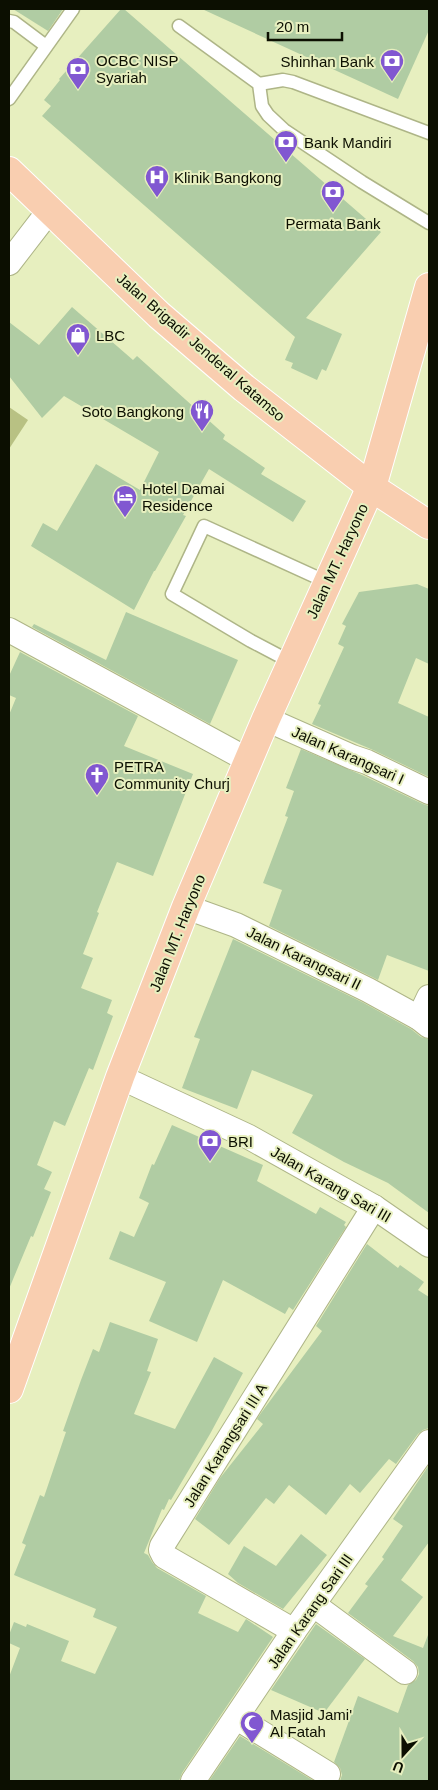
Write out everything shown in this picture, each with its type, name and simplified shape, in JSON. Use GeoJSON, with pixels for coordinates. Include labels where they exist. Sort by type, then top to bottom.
{"type":"FeatureCollection","features":[{"type":"Feature","properties":{"kind":"main road","name":"Jalan Brigadir Jenderal Katamso"},"geometry":{"type":"LineString","coordinates":[[9,171],[159,314],[244,388],[371,487],[429,525]]}},
{"type":"Feature","properties":{"kind":"main road","name":"Jalan MT. Haryono"},"geometry":{"type":"LineString","coordinates":[[9,1389],[14,1357],[186,907],[291,662],[371,487],[429,287]]}},
{"type":"Feature","properties":{"kind":"street"},"geometry":{"type":"LineString","coordinates":[[9,263],[49,210]]}},
{"type":"Feature","properties":{"kind":"street"},"geometry":{"type":"LineString","coordinates":[[9,630],[248,760]]}},
{"type":"Feature","properties":{"kind":"street","name":"Jalan Karangsari I"},"geometry":{"type":"LineString","coordinates":[[266,719],[367,762],[429,792]]}},
{"type":"Feature","properties":{"kind":"street","name":"Jalan Karangsari II"},"geometry":{"type":"LineString","coordinates":[[186,907],[236,924],[368,990],[424,1022],[429,997]]}},
{"type":"Feature","properties":{"kind":"street","name":"Jalan Karang Sari III"},"geometry":{"type":"LineString","coordinates":[[120,1077],[249,1137],[374,1207],[429,1245]]}},
{"type":"Feature","properties":{"kind":"street","name":"Jalan Karangsari III A"},"geometry":{"type":"LineString","coordinates":[[294,1631],[164,1556],[161,1550],[167,1537],[374,1207]]}},
{"type":"Feature","properties":{"kind":"street","name":"Jalan Karang Sari III"},"geometry":{"type":"LineString","coordinates":[[193,1781],[294,1631],[429,1442]]}},
{"type":"Feature","properties":{"kind":"street"},"geometry":{"type":"LineString","coordinates":[[314,1604],[405,1672]]}},
{"type":"Feature","properties":{"kind":"street"},"geometry":{"type":"LineString","coordinates":[[237,1718],[328,1774]]}},
{"type":"Feature","properties":{"kind":"lane"},"geometry":{"type":"LineString","coordinates":[[9,99],[73,9]]}},
{"type":"Feature","properties":{"kind":"lane"},"geometry":{"type":"LineString","coordinates":[[9,21],[14,22],[46,46]]}},
{"type":"Feature","properties":{"kind":"lane"},"geometry":{"type":"LineString","coordinates":[[179,26],[259,84],[283,80],[293,82],[429,132]]}},
{"type":"Feature","properties":{"kind":"lane"},"geometry":{"type":"LineString","coordinates":[[259,84],[262,106],[268,115],[284,130],[362,182],[429,223]]}},
{"type":"Feature","properties":{"kind":"lane"},"geometry":{"type":"LineString","coordinates":[[291,662],[251,641],[172,594],[204,526],[327,582]]}},
{"type":"Feature","properties":{"kind":"green space"},"geometry":{"type":"Polygon","coordinates":[[[9,407],[28,420],[9,449],[9,407]]]}},
{"type":"Feature","properties":{"kind":"building"},"geometry":{"type":"Polygon","coordinates":[[[13,9],[63,9],[48,31],[13,9]]]}},
{"type":"Feature","properties":{"kind":"building"},"geometry":{"type":"Polygon","coordinates":[[[121,9],[124,9],[381,232],[306,318],[342,334],[326,371],[322,369],[317,380],[291,368],[293,363],[285,360],[295,337],[42,116],[51,106],[44,100],[59,79],[121,9]]]}},
{"type":"Feature","properties":{"kind":"building"},"geometry":{"type":"Polygon","coordinates":[[[202,9],[429,9],[429,30],[398,99],[202,9]]]}},
{"type":"Feature","properties":{"kind":"building"},"geometry":{"type":"Polygon","coordinates":[[[72,307],[133,360],[137,356],[225,435],[223,439],[265,468],[261,474],[306,501],[293,522],[209,469],[183,515],[186,516],[134,610],[31,546],[43,523],[57,531],[96,464],[140,490],[159,452],[64,396],[42,418],[9,376],[9,322],[39,345],[72,307]]]}},
{"type":"Feature","properties":{"kind":"building"},"geometry":{"type":"Polygon","coordinates":[[[417,584],[429,589],[429,664],[416,658],[398,703],[429,717],[429,777],[312,724],[321,705],[318,704],[344,647],[338,644],[346,626],[342,624],[359,592],[417,584]]]}},
{"type":"Feature","properties":{"kind":"building"},"geometry":{"type":"Polygon","coordinates":[[[126,612],[238,660],[210,724],[32,627],[34,624],[106,660],[126,612]]]}},
{"type":"Feature","properties":{"kind":"building"},"geometry":{"type":"Polygon","coordinates":[[[20,652],[138,716],[124,746],[193,774],[153,876],[117,862],[97,912],[99,913],[83,954],[93,958],[81,988],[112,1000],[107,1013],[113,1016],[93,1070],[89,1068],[65,1126],[54,1121],[37,1165],[52,1172],[44,1189],[51,1192],[9,1289],[9,715],[16,698],[9,695],[9,676],[20,652]]]}},
{"type":"Feature","properties":{"kind":"building"},"geometry":{"type":"Polygon","coordinates":[[[301,749],[429,806],[429,971],[387,955],[378,980],[269,926],[282,890],[263,883],[288,817],[285,816],[294,791],[286,788],[301,749]]]}},
{"type":"Feature","properties":{"kind":"building"},"geometry":{"type":"Polygon","coordinates":[[[233,939],[362,1002],[411,1029],[421,1037],[429,1039],[429,1213],[388,1183],[344,1162],[292,1133],[313,1095],[252,1070],[237,1109],[182,1088],[200,1039],[194,1037],[233,939]]]}},
{"type":"Feature","properties":{"kind":"building"},"geometry":{"type":"Polygon","coordinates":[[[172,1125],[263,1165],[257,1181],[316,1214],[320,1207],[346,1222],[344,1225],[346,1227],[293,1310],[289,1307],[285,1314],[223,1280],[197,1342],[149,1321],[166,1282],[109,1259],[120,1231],[134,1237],[149,1203],[139,1198],[152,1164],[154,1165],[172,1125]]]}},
{"type":"Feature","properties":{"kind":"building"},"geometry":{"type":"Polygon","coordinates":[[[367,1244],[398,1268],[400,1265],[424,1282],[418,1290],[429,1297],[429,1428],[418,1434],[396,1464],[389,1459],[360,1493],[350,1484],[326,1515],[289,1485],[274,1504],[266,1498],[229,1545],[195,1519],[220,1478],[263,1424],[257,1419],[261,1413],[322,1331],[316,1326],[367,1244]]]}},
{"type":"Feature","properties":{"kind":"building"},"geometry":{"type":"Polygon","coordinates":[[[110,1322],[158,1339],[147,1371],[151,1372],[134,1414],[175,1429],[214,1357],[243,1373],[171,1500],[169,1499],[164,1510],[162,1509],[144,1553],[148,1555],[157,1568],[206,1596],[198,1613],[238,1632],[246,1619],[273,1637],[182,1773],[179,1781],[9,1781],[9,1677],[20,1648],[9,1643],[9,1635],[14,1622],[26,1627],[27,1624],[69,1641],[61,1661],[95,1674],[117,1627],[93,1617],[96,1609],[14,1575],[26,1545],[22,1543],[40,1495],[44,1497],[66,1432],[63,1431],[81,1380],[93,1349],[99,1352],[110,1322]]]}},
{"type":"Feature","properties":{"kind":"building"},"geometry":{"type":"Polygon","coordinates":[[[429,1465],[429,1542],[401,1580],[423,1597],[393,1636],[423,1648],[429,1635],[429,1781],[340,1781],[342,1775],[340,1768],[334,1762],[358,1696],[398,1713],[408,1685],[416,1680],[419,1674],[418,1667],[413,1661],[348,1613],[368,1586],[365,1584],[384,1559],[382,1557],[403,1526],[393,1519],[429,1465]]]}},
{"type":"Feature","properties":{"kind":"building"},"geometry":{"type":"Polygon","coordinates":[[[301,1534],[327,1555],[283,1609],[238,1583],[228,1574],[244,1546],[276,1566],[301,1534]]]}},
{"type":"Feature","properties":{"kind":"building"},"geometry":{"type":"Polygon","coordinates":[[[316,1624],[365,1659],[324,1713],[271,1690],[316,1624]]]}},
{"type":"Feature","properties":{"kind":"building","name":"Masjid Jami' Al Fatah"},"geometry":{"type":"Polygon","coordinates":[[[240,1736],[314,1781],[209,1781],[240,1736]]]}},
{"type":"Feature","properties":{"kind":"place","name":"Shinhan Bank"},"geometry":{"type":"Point","coordinates":[392,82]}},
{"type":"Feature","properties":{"kind":"place","name":"OCBC NISP Syariah"},"geometry":{"type":"Point","coordinates":[78,90]}},
{"type":"Feature","properties":{"kind":"place","name":"Bank Mandiri"},"geometry":{"type":"Point","coordinates":[286,163]}},
{"type":"Feature","properties":{"kind":"place","name":"Klinik Bangkong"},"geometry":{"type":"Point","coordinates":[157,198]}},
{"type":"Feature","properties":{"kind":"place","name":"Permata Bank"},"geometry":{"type":"Point","coordinates":[333,213]}},
{"type":"Feature","properties":{"kind":"place","name":"LBC"},"geometry":{"type":"Point","coordinates":[78,356]}},
{"type":"Feature","properties":{"kind":"place","name":"Soto Bangkong"},"geometry":{"type":"Point","coordinates":[202,432]}},
{"type":"Feature","properties":{"kind":"place","name":"Hotel Damai Residence"},"geometry":{"type":"Point","coordinates":[125,518]}},
{"type":"Feature","properties":{"kind":"place","name":"PETRA Community Churj"},"geometry":{"type":"Point","coordinates":[97,796]}},
{"type":"Feature","properties":{"kind":"place","name":"BRI"},"geometry":{"type":"Point","coordinates":[210,1162]}},
{"type":"Feature","properties":{"kind":"place","name":"Masjid Jami' Al Fatah"},"geometry":{"type":"Point","coordinates":[252,1744]}}]}
